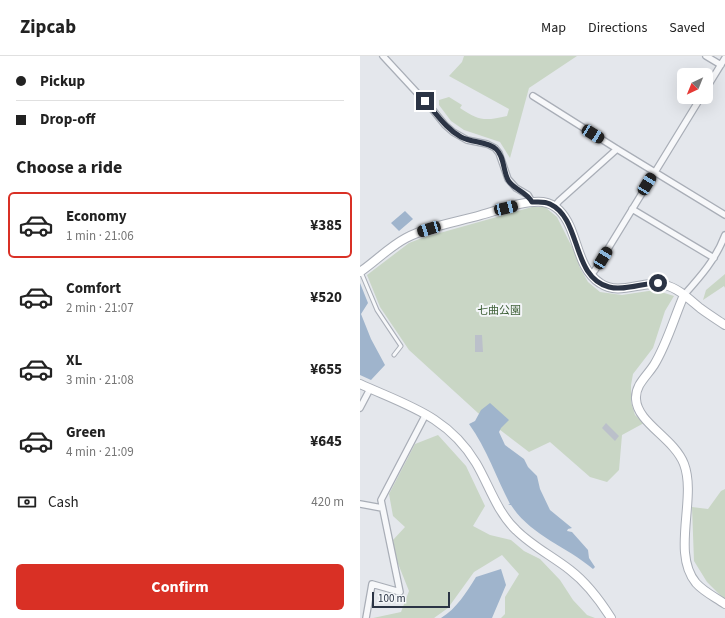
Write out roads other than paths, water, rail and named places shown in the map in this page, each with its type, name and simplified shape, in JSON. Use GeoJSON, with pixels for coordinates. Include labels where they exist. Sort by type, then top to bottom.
{"type":"FeatureCollection","features":[{"type":"Feature","properties":{"kind":"street"},"geometry":{"type":"LineString","coordinates":[[383,56],[449,128],[462,138],[495,148],[499,153],[508,179],[516,188],[528,196],[532,202]]}},
{"type":"Feature","properties":{"kind":"street"},"geometry":{"type":"LineString","coordinates":[[706,56],[721,65]]}},
{"type":"Feature","properties":{"kind":"street"},"geometry":{"type":"LineString","coordinates":[[713,78],[725,58]]}},
{"type":"Feature","properties":{"kind":"street"},"geometry":{"type":"LineString","coordinates":[[534,96],[725,215]]}},
{"type":"Feature","properties":{"kind":"street"},"geometry":{"type":"LineString","coordinates":[[591,275],[697,104]]}},
{"type":"Feature","properties":{"kind":"street"},"geometry":{"type":"LineString","coordinates":[[554,207],[617,149]]}},
{"type":"Feature","properties":{"kind":"street"},"geometry":{"type":"LineString","coordinates":[[360,271],[396,244],[416,233],[532,202],[543,202],[559,211],[567,223],[583,262],[591,275],[598,282],[609,287],[616,288],[658,283],[670,286],[710,316],[725,325]]}},
{"type":"Feature","properties":{"kind":"street"},"geometry":{"type":"LineString","coordinates":[[632,209],[714,258]]}},
{"type":"Feature","properties":{"kind":"street"},"geometry":{"type":"LineString","coordinates":[[725,235],[714,258],[684,295],[659,355],[638,386],[636,400],[641,414],[676,449],[684,463],[688,490],[685,555],[690,573],[696,583],[704,591],[725,604]]}},
{"type":"Feature","properties":{"kind":"street"},"geometry":{"type":"LineString","coordinates":[[360,384],[426,414],[449,430],[468,450],[497,506],[515,530],[527,541],[569,569],[583,581],[592,590],[611,618]]}},
{"type":"Feature","properties":{"kind":"street"},"geometry":{"type":"LineString","coordinates":[[360,408],[370,389]]}},
{"type":"Feature","properties":{"kind":"street"},"geometry":{"type":"LineString","coordinates":[[366,618],[372,584],[400,592],[381,500],[426,414]]}},
{"type":"Feature","properties":{"kind":"street"},"geometry":{"type":"LineString","coordinates":[[360,504],[382,508]]}},
{"type":"Feature","properties":{"kind":"lane"},"geometry":{"type":"LineString","coordinates":[[360,271],[377,310],[401,346],[394,355]]}},
{"type":"Feature","properties":{"kind":"water"},"geometry":{"type":"Polygon","coordinates":[[[405,211],[413,219],[399,231],[391,223],[405,211]]]}},
{"type":"Feature","properties":{"kind":"water"},"geometry":{"type":"Polygon","coordinates":[[[360,283],[368,303],[361,314],[371,339],[385,365],[371,380],[360,375],[360,283]]]}},
{"type":"Feature","properties":{"kind":"water"},"geometry":{"type":"Polygon","coordinates":[[[490,403],[509,420],[499,432],[505,445],[524,459],[528,467],[537,476],[540,489],[550,510],[572,528],[568,529],[567,531],[572,532],[588,550],[589,558],[595,567],[593,569],[528,525],[511,505],[508,505],[510,504],[486,453],[469,424],[475,421],[481,410],[490,403]]]}},
{"type":"Feature","properties":{"kind":"water"},"geometry":{"type":"Polygon","coordinates":[[[501,569],[506,585],[492,618],[441,618],[456,605],[476,577],[501,569]]]}},
{"type":"Feature","properties":{"kind":"park label","name":"七曲公園"},"geometry":{"type":"Point","coordinates":[499,310]}}]}
